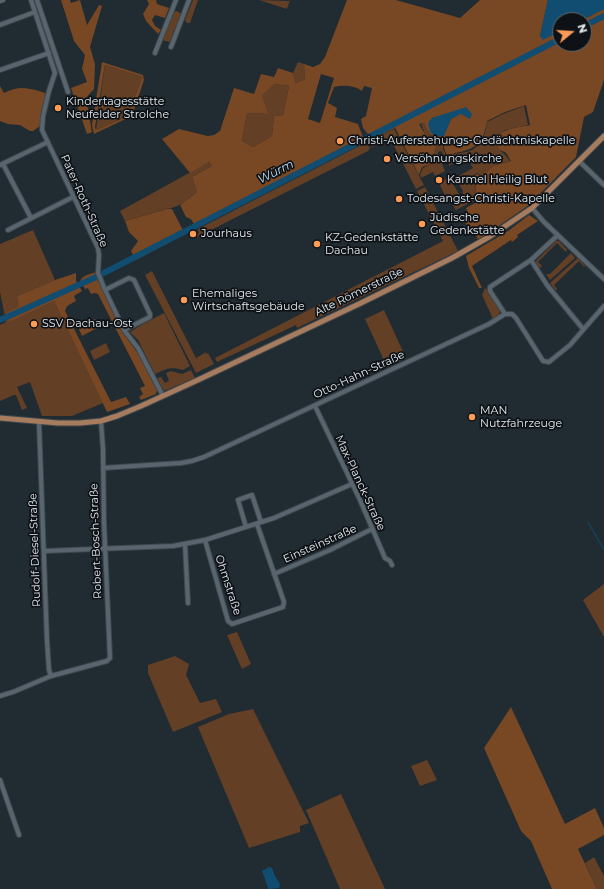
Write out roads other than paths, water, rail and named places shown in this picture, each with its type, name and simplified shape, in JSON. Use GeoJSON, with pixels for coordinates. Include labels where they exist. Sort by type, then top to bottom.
{"type":"FeatureCollection","features":[{"type":"Feature","properties":{"kind":"main road","name":"Alte Römerstraße"},"geometry":{"type":"LineString","coordinates":[[0,418],[75,424],[101,421],[123,414],[163,396],[361,303],[452,258],[505,227],[532,208],[604,136]]}},
{"type":"Feature","properties":{"kind":"street"},"geometry":{"type":"LineString","coordinates":[[0,70],[49,53],[31,0]]}},
{"type":"Feature","properties":{"kind":"street"},"geometry":{"type":"LineString","coordinates":[[37,0],[68,92]]}},
{"type":"Feature","properties":{"kind":"street"},"geometry":{"type":"LineString","coordinates":[[155,54],[176,0]]}},
{"type":"Feature","properties":{"kind":"street"},"geometry":{"type":"LineString","coordinates":[[171,47],[189,0]]}},
{"type":"Feature","properties":{"kind":"street"},"geometry":{"type":"LineString","coordinates":[[0,25],[35,12]]}},
{"type":"Feature","properties":{"kind":"street","name":"Pater-Roth-Straße"},"geometry":{"type":"LineString","coordinates":[[49,53],[55,73],[49,90],[42,122],[42,130],[98,248],[99,275],[105,290],[124,330],[138,348],[163,396]]}},
{"type":"Feature","properties":{"kind":"street"},"geometry":{"type":"LineString","coordinates":[[31,218],[2,164],[48,142]]}},
{"type":"Feature","properties":{"kind":"street"},"geometry":{"type":"LineString","coordinates":[[579,161],[604,185]]}},
{"type":"Feature","properties":{"kind":"street"},"geometry":{"type":"LineString","coordinates":[[8,230],[73,197]]}},
{"type":"Feature","properties":{"kind":"street"},"geometry":{"type":"LineString","coordinates":[[532,208],[544,222],[604,279]]}},
{"type":"Feature","properties":{"kind":"street"},"geometry":{"type":"LineString","coordinates":[[558,235],[531,260],[490,287],[490,291],[505,314],[512,314],[516,318],[543,361],[546,362],[551,361],[568,347],[604,306]]}},
{"type":"Feature","properties":{"kind":"street"},"geometry":{"type":"LineString","coordinates":[[531,260],[547,285],[583,329]]}},
{"type":"Feature","properties":{"kind":"street"},"geometry":{"type":"LineString","coordinates":[[105,290],[129,278],[134,280],[144,301],[150,317],[124,330]]}},
{"type":"Feature","properties":{"kind":"street","name":"Otto-Hahn-Straße"},"geometry":{"type":"LineString","coordinates":[[103,468],[192,461],[237,443],[489,324],[505,314]]}},
{"type":"Feature","properties":{"kind":"street","name":"Max-Planck-Straße"},"geometry":{"type":"LineString","coordinates":[[314,406],[352,484],[385,558],[390,561],[392,565]]}},
{"type":"Feature","properties":{"kind":"street","name":"Robert-Bosch-Straße"},"geometry":{"type":"LineString","coordinates":[[52,676],[108,660],[110,654],[101,421]]}},
{"type":"Feature","properties":{"kind":"street","name":"Rudolf-Diesel-Straße"},"geometry":{"type":"LineString","coordinates":[[39,422],[46,642],[49,670],[52,676]]}},
{"type":"Feature","properties":{"kind":"street"},"geometry":{"type":"LineString","coordinates":[[44,551],[185,544],[205,540],[246,528],[300,507],[352,484]]}},
{"type":"Feature","properties":{"kind":"street"},"geometry":{"type":"LineString","coordinates":[[246,528],[238,500],[252,495],[274,574]]}},
{"type":"Feature","properties":{"kind":"street","name":"Einsteinstraße"},"geometry":{"type":"LineString","coordinates":[[274,574],[330,550],[372,529]]}},
{"type":"Feature","properties":{"kind":"street","name":"Ohmstraße"},"geometry":{"type":"LineString","coordinates":[[205,540],[228,621],[232,624],[283,607],[284,602],[274,574]]}},
{"type":"Feature","properties":{"kind":"street"},"geometry":{"type":"LineString","coordinates":[[185,544],[188,603]]}},
{"type":"Feature","properties":{"kind":"street"},"geometry":{"type":"LineString","coordinates":[[0,696],[52,676]]}},
{"type":"Feature","properties":{"kind":"street"},"geometry":{"type":"LineString","coordinates":[[0,780],[19,835]]}},
{"type":"Feature","properties":{"kind":"water"},"geometry":{"type":"Polygon","coordinates":[[[548,0],[604,0],[604,9],[592,15],[592,12],[552,12],[552,35],[543,40],[540,36],[548,0]]]}},
{"type":"Feature","properties":{"kind":"water"},"geometry":{"type":"Polygon","coordinates":[[[466,107],[472,114],[470,119],[461,114],[451,119],[444,136],[435,136],[430,132],[428,123],[432,118],[466,107]]]}},
{"type":"Feature","properties":{"kind":"water"},"geometry":{"type":"Polygon","coordinates":[[[269,867],[272,868],[280,884],[279,888],[268,888],[262,871],[269,867]]]}},
{"type":"Feature","properties":{"kind":"waterway","name":"Würm"},"geometry":{"type":"LineString","coordinates":[[592,22],[604,16]]}},
{"type":"Feature","properties":{"kind":"waterway","name":"Würm"},"geometry":{"type":"LineString","coordinates":[[0,320],[94,278],[552,43]]}},
{"type":"Feature","properties":{"kind":"waterway"},"geometry":{"type":"LineString","coordinates":[[588,522],[604,550]]}},
{"type":"Feature","properties":{"kind":"place","name":"Kindertagesstätte Neufelder Strolche"},"geometry":{"type":"Point","coordinates":[58,108]}},
{"type":"Feature","properties":{"kind":"place","name":"Christi-Auferstehungs-Gedächtniskapelle"},"geometry":{"type":"Point","coordinates":[340,141]}},
{"type":"Feature","properties":{"kind":"place","name":"Versöhnungskirche"},"geometry":{"type":"Point","coordinates":[387,159]}},
{"type":"Feature","properties":{"kind":"place","name":"Karmel Heilig Blut"},"geometry":{"type":"Point","coordinates":[439,180]}},
{"type":"Feature","properties":{"kind":"place","name":"Todesangst-Christi-Kapelle"},"geometry":{"type":"Point","coordinates":[399,199]}},
{"type":"Feature","properties":{"kind":"place","name":"Jüdische Gedenkstätte"},"geometry":{"type":"Point","coordinates":[422,224]}},
{"type":"Feature","properties":{"kind":"place","name":"Jourhaus"},"geometry":{"type":"Point","coordinates":[193,234]}},
{"type":"Feature","properties":{"kind":"place","name":"KZ-Gedenkstätte Dachau"},"geometry":{"type":"Point","coordinates":[317,244]}},
{"type":"Feature","properties":{"kind":"place","name":"Ehemaliges Wirtschaftsgebäude"},"geometry":{"type":"Point","coordinates":[184,300]}},
{"type":"Feature","properties":{"kind":"place","name":"SSV Dachau-Ost"},"geometry":{"type":"Point","coordinates":[34,324]}},
{"type":"Feature","properties":{"kind":"place","name":"MAN Nutzfahrzeuge"},"geometry":{"type":"Point","coordinates":[472,417]}}]}
